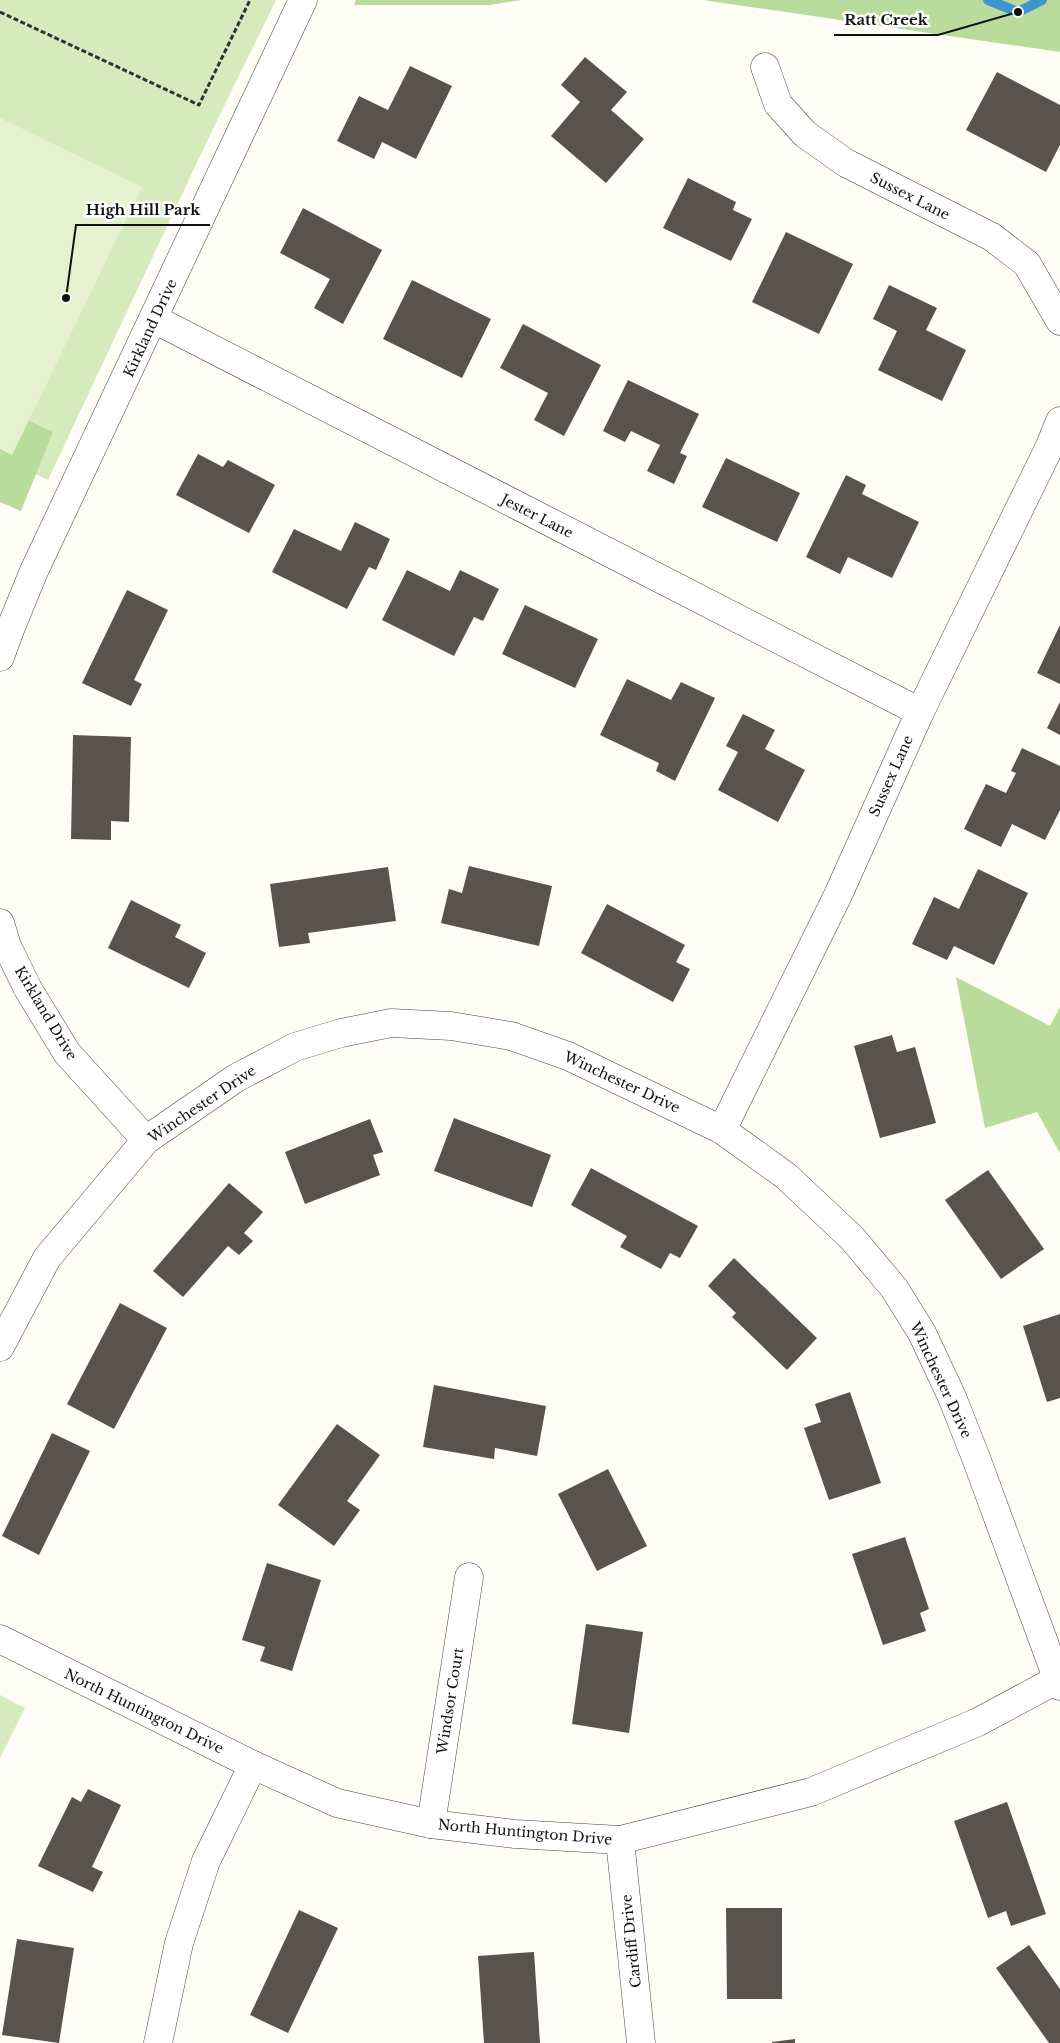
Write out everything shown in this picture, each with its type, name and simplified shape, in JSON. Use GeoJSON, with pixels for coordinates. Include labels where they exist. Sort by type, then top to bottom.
{"type":"FeatureCollection","features":[{"type":"Feature","properties":{"kind":"street","name":"Kirkland Drive"},"geometry":{"type":"LineString","coordinates":[[0,657],[8,632],[34,571],[303,0]]}},
{"type":"Feature","properties":{"kind":"street","name":"Sussex Lane"},"geometry":{"type":"LineString","coordinates":[[764,67],[778,104],[805,134],[846,163],[992,237],[1027,264],[1060,321]]}},
{"type":"Feature","properties":{"kind":"street","name":"Jester Lane"},"geometry":{"type":"LineString","coordinates":[[154,319],[920,712]]}},
{"type":"Feature","properties":{"kind":"street","name":"Sussex Lane"},"geometry":{"type":"LineString","coordinates":[[722,1130],[838,895],[920,712],[1050,446],[1060,421]]}},
{"type":"Feature","properties":{"kind":"street","name":"Kirkland Drive"},"geometry":{"type":"LineString","coordinates":[[0,923],[7,946],[28,989],[67,1053],[146,1140]]}},
{"type":"Feature","properties":{"kind":"street","name":"Winchester Drive"},"geometry":{"type":"LineString","coordinates":[[0,1347],[47,1258],[146,1140],[236,1078],[296,1047],[341,1033],[392,1023],[451,1026],[511,1036],[568,1056],[722,1130],[786,1176],[852,1238],[894,1288],[922,1333],[952,1397],[1059,1681]]}},
{"type":"Feature","properties":{"kind":"street","name":"Windsor Court"},"geometry":{"type":"LineString","coordinates":[[431,1824],[469,1577]]}},
{"type":"Feature","properties":{"kind":"street","name":"North Huntington Drive"},"geometry":{"type":"LineString","coordinates":[[0,1639],[253,1765],[337,1803],[431,1824],[515,1834],[620,1840],[811,1792],[978,1722],[1059,1681]]}},
{"type":"Feature","properties":{"kind":"street"},"geometry":{"type":"LineString","coordinates":[[158,2043],[180,1943],[206,1861],[253,1765]]}},
{"type":"Feature","properties":{"kind":"street","name":"Cardiff Drive"},"geometry":{"type":"LineString","coordinates":[[620,1840],[641,2043]]}},
{"type":"Feature","properties":{"kind":"path"},"geometry":{"type":"LineString","coordinates":[[0,12],[199,105],[250,0]]}},
{"type":"Feature","properties":{"kind":"green space"},"geometry":{"type":"Polygon","coordinates":[[[0,0],[276,0],[208,139],[48,480],[0,457],[0,0]]]}},
{"type":"Feature","properties":{"kind":"green space"},"geometry":{"type":"Polygon","coordinates":[[[356,0],[522,0],[489,5],[354,5],[356,0]]]}},
{"type":"Feature","properties":{"kind":"green space"},"geometry":{"type":"Polygon","coordinates":[[[703,0],[1060,0],[1060,52],[703,0]]]}},
{"type":"Feature","properties":{"kind":"green space"},"geometry":{"type":"Polygon","coordinates":[[[0,118],[142,187],[12,455],[0,449],[0,118]]]}},
{"type":"Feature","properties":{"kind":"green space"},"geometry":{"type":"Polygon","coordinates":[[[0,407],[53,432],[21,511],[0,502],[0,407]]]}},
{"type":"Feature","properties":{"kind":"green space"},"geometry":{"type":"Polygon","coordinates":[[[956,977],[1050,1026],[1060,1007],[1060,1153],[1037,1112],[985,1128],[956,977]]]}},
{"type":"Feature","properties":{"kind":"green space"},"geometry":{"type":"Polygon","coordinates":[[[0,1695],[25,1708],[0,1758],[0,1695]]]}},
{"type":"Feature","properties":{"kind":"building"},"geometry":{"type":"Polygon","coordinates":[[[585,57],[627,92],[611,110],[644,139],[606,183],[551,136],[580,102],[561,85],[585,57]]]}},
{"type":"Feature","properties":{"kind":"building"},"geometry":{"type":"Polygon","coordinates":[[[410,66],[452,86],[416,159],[382,142],[374,159],[337,141],[359,96],[388,110],[410,66]]]}},
{"type":"Feature","properties":{"kind":"building"},"geometry":{"type":"Polygon","coordinates":[[[997,72],[1060,105],[1060,145],[1046,172],[966,130],[997,72]]]}},
{"type":"Feature","properties":{"kind":"building"},"geometry":{"type":"Polygon","coordinates":[[[688,178],[736,202],[733,210],[752,219],[731,261],[663,228],[688,178]]]}},
{"type":"Feature","properties":{"kind":"building"},"geometry":{"type":"Polygon","coordinates":[[[303,208],[382,250],[343,324],[314,308],[330,279],[280,253],[303,208]]]}},
{"type":"Feature","properties":{"kind":"building"},"geometry":{"type":"Polygon","coordinates":[[[786,232],[853,264],[819,334],[752,302],[786,232]]]}},
{"type":"Feature","properties":{"kind":"building"},"geometry":{"type":"Polygon","coordinates":[[[412,280],[491,319],[462,378],[383,339],[412,280]]]}},
{"type":"Feature","properties":{"kind":"building"},"geometry":{"type":"Polygon","coordinates":[[[889,285],[937,308],[926,330],[966,350],[942,401],[878,370],[897,331],[873,319],[889,285]]]}},
{"type":"Feature","properties":{"kind":"building"},"geometry":{"type":"Polygon","coordinates":[[[523,324],[601,365],[564,436],[534,420],[548,393],[500,368],[523,324]]]}},
{"type":"Feature","properties":{"kind":"building"},"geometry":{"type":"Polygon","coordinates":[[[628,380],[699,414],[680,453],[687,456],[674,484],[647,471],[660,445],[631,431],[625,442],[603,431],[628,380]]]}},
{"type":"Feature","properties":{"kind":"building"},"geometry":{"type":"Polygon","coordinates":[[[198,454],[223,467],[228,460],[275,485],[249,533],[176,495],[198,454]]]}},
{"type":"Feature","properties":{"kind":"building"},"geometry":{"type":"Polygon","coordinates":[[[726,458],[800,493],[777,542],[702,507],[726,458]]]}},
{"type":"Feature","properties":{"kind":"building"},"geometry":{"type":"Polygon","coordinates":[[[846,475],[866,485],[862,494],[919,522],[892,578],[848,557],[840,574],[806,557],[846,475]]]}},
{"type":"Feature","properties":{"kind":"building"},"geometry":{"type":"Polygon","coordinates":[[[355,522],[390,539],[376,570],[369,567],[347,609],[272,572],[294,529],[341,551],[355,522]]]}},
{"type":"Feature","properties":{"kind":"building"},"geometry":{"type":"Polygon","coordinates":[[[407,570],[450,591],[460,570],[499,589],[483,621],[474,617],[454,656],[382,620],[407,570]]]}},
{"type":"Feature","properties":{"kind":"building"},"geometry":{"type":"Polygon","coordinates":[[[127,590],[168,610],[134,680],[142,684],[131,706],[82,683],[127,590]]]}},
{"type":"Feature","properties":{"kind":"building"},"geometry":{"type":"Polygon","coordinates":[[[525,605],[598,639],[575,688],[502,654],[525,605]]]}},
{"type":"Feature","properties":{"kind":"building"},"geometry":{"type":"Polygon","coordinates":[[[1060,625],[1060,684],[1037,673],[1060,625]]]}},
{"type":"Feature","properties":{"kind":"building"},"geometry":{"type":"Polygon","coordinates":[[[627,679],[671,700],[681,682],[715,698],[675,781],[656,771],[659,763],[600,735],[627,679]]]}},
{"type":"Feature","properties":{"kind":"building"},"geometry":{"type":"Polygon","coordinates":[[[1060,702],[1060,735],[1047,728],[1060,702]]]}},
{"type":"Feature","properties":{"kind":"building"},"geometry":{"type":"Polygon","coordinates":[[[743,714],[775,730],[765,749],[805,770],[778,822],[718,790],[738,752],[726,746],[743,714]]]}},
{"type":"Feature","properties":{"kind":"building"},"geometry":{"type":"Polygon","coordinates":[[[73,735],[131,737],[129,822],[111,821],[111,840],[71,839],[73,735]]]}},
{"type":"Feature","properties":{"kind":"building"},"geometry":{"type":"Polygon","coordinates":[[[1022,748],[1060,766],[1060,810],[1045,840],[1012,824],[1001,847],[964,829],[986,784],[1006,793],[1016,773],[1011,771],[1022,748]]]}},
{"type":"Feature","properties":{"kind":"building"},"geometry":{"type":"Polygon","coordinates":[[[469,866],[552,886],[539,946],[441,923],[449,889],[462,893],[469,866]]]}},
{"type":"Feature","properties":{"kind":"building"},"geometry":{"type":"Polygon","coordinates":[[[388,867],[396,921],[308,933],[310,943],[279,947],[270,884],[388,867]]]}},
{"type":"Feature","properties":{"kind":"building"},"geometry":{"type":"Polygon","coordinates":[[[978,869],[1028,893],[994,965],[954,946],[947,960],[912,944],[934,897],[959,909],[978,869]]]}},
{"type":"Feature","properties":{"kind":"building"},"geometry":{"type":"Polygon","coordinates":[[[131,900],[181,925],[175,937],[206,953],[189,988],[108,948],[131,900]]]}},
{"type":"Feature","properties":{"kind":"building"},"geometry":{"type":"Polygon","coordinates":[[[607,904],[685,945],[676,962],[690,969],[673,1002],[581,953],[607,904]]]}},
{"type":"Feature","properties":{"kind":"building"},"geometry":{"type":"Polygon","coordinates":[[[892,1035],[897,1052],[915,1047],[936,1123],[880,1138],[854,1046],[892,1035]]]}},
{"type":"Feature","properties":{"kind":"building"},"geometry":{"type":"Polygon","coordinates":[[[454,1118],[551,1155],[532,1207],[434,1171],[454,1118]]]}},
{"type":"Feature","properties":{"kind":"building"},"geometry":{"type":"Polygon","coordinates":[[[370,1119],[383,1152],[373,1155],[380,1175],[305,1204],[285,1152],[370,1119]]]}},
{"type":"Feature","properties":{"kind":"building"},"geometry":{"type":"Polygon","coordinates":[[[591,1168],[698,1226],[680,1258],[670,1253],[661,1269],[620,1247],[627,1236],[571,1205],[591,1168]]]}},
{"type":"Feature","properties":{"kind":"building"},"geometry":{"type":"Polygon","coordinates":[[[988,1170],[1044,1249],[1001,1279],[945,1200],[988,1170]]]}},
{"type":"Feature","properties":{"kind":"building"},"geometry":{"type":"Polygon","coordinates":[[[229,1183],[263,1212],[244,1233],[253,1241],[239,1255],[228,1246],[183,1297],[153,1271],[229,1183]]]}},
{"type":"Feature","properties":{"kind":"building"},"geometry":{"type":"Polygon","coordinates":[[[734,1258],[817,1338],[787,1370],[732,1317],[736,1313],[708,1286],[734,1258]]]}},
{"type":"Feature","properties":{"kind":"building"},"geometry":{"type":"Polygon","coordinates":[[[120,1303],[167,1328],[114,1429],[67,1404],[120,1303]]]}},
{"type":"Feature","properties":{"kind":"building"},"geometry":{"type":"Polygon","coordinates":[[[1060,1314],[1060,1398],[1047,1402],[1023,1326],[1060,1314]]]}},
{"type":"Feature","properties":{"kind":"building"},"geometry":{"type":"Polygon","coordinates":[[[434,1385],[546,1406],[537,1456],[495,1448],[494,1459],[423,1447],[434,1385]]]}},
{"type":"Feature","properties":{"kind":"building"},"geometry":{"type":"Polygon","coordinates":[[[850,1392],[881,1483],[829,1500],[804,1428],[821,1422],[815,1404],[850,1392]]]}},
{"type":"Feature","properties":{"kind":"building"},"geometry":{"type":"Polygon","coordinates":[[[337,1424],[380,1455],[347,1501],[360,1510],[334,1546],[278,1505],[337,1424]]]}},
{"type":"Feature","properties":{"kind":"building"},"geometry":{"type":"Polygon","coordinates":[[[52,1433],[90,1451],[39,1555],[2,1536],[52,1433]]]}},
{"type":"Feature","properties":{"kind":"building"},"geometry":{"type":"Polygon","coordinates":[[[608,1469],[647,1546],[597,1571],[558,1494],[608,1469]]]}},
{"type":"Feature","properties":{"kind":"building"},"geometry":{"type":"Polygon","coordinates":[[[905,1537],[929,1609],[920,1613],[926,1631],[883,1645],[852,1554],[905,1537]]]}},
{"type":"Feature","properties":{"kind":"building"},"geometry":{"type":"Polygon","coordinates":[[[267,1563],[321,1580],[292,1671],[260,1661],[265,1647],[242,1640],[267,1563]]]}},
{"type":"Feature","properties":{"kind":"building"},"geometry":{"type":"Polygon","coordinates":[[[586,1624],[643,1632],[629,1733],[572,1724],[586,1624]]]}},
{"type":"Feature","properties":{"kind":"building"},"geometry":{"type":"Polygon","coordinates":[[[88,1789],[121,1805],[92,1867],[103,1872],[93,1892],[38,1866],[72,1797],[81,1802],[88,1789]]]}},
{"type":"Feature","properties":{"kind":"building"},"geometry":{"type":"Polygon","coordinates":[[[1007,1802],[1046,1914],[1011,1926],[1006,1911],[988,1918],[954,1821],[1007,1802]]]}},
{"type":"Feature","properties":{"kind":"building"},"geometry":{"type":"Polygon","coordinates":[[[726,1908],[782,1908],[782,1999],[727,1999],[726,1908]]]}},
{"type":"Feature","properties":{"kind":"building"},"geometry":{"type":"Polygon","coordinates":[[[299,1910],[338,1928],[288,2033],[250,2015],[299,1910]]]}},
{"type":"Feature","properties":{"kind":"building"},"geometry":{"type":"Polygon","coordinates":[[[17,1939],[74,1948],[59,2043],[2,2035],[17,1939]]]}},
{"type":"Feature","properties":{"kind":"building"},"geometry":{"type":"Polygon","coordinates":[[[1029,1945],[1060,1989],[1060,2043],[1049,2043],[996,1968],[1029,1945]]]}},
{"type":"Feature","properties":{"kind":"building"},"geometry":{"type":"Polygon","coordinates":[[[534,1952],[540,2043],[484,2043],[478,1956],[534,1952]]]}},
{"type":"Feature","properties":{"kind":"building"},"geometry":{"type":"Polygon","coordinates":[[[795,2039],[795,2043],[772,2043],[772,2042],[795,2039]]]}},
{"type":"Feature","properties":{"kind":"waterway"},"geometry":{"type":"LineString","coordinates":[[988,0],[1018,12],[1042,0]]}},
{"type":"Feature","properties":{"kind":"place","name":"Ratt Creek"},"geometry":{"type":"Point","coordinates":[1018,12]}},
{"type":"Feature","properties":{"kind":"place","name":"High Hill Park"},"geometry":{"type":"Point","coordinates":[66,298]}}]}
